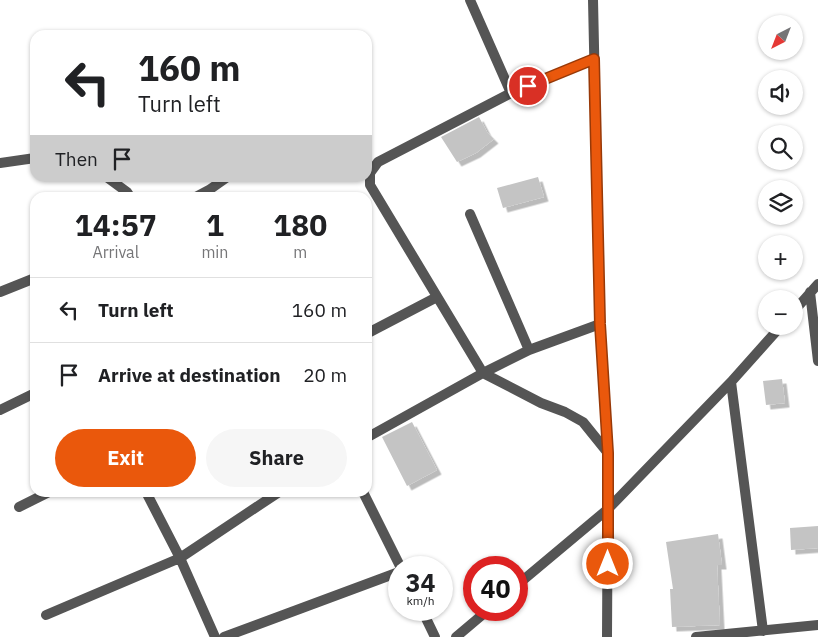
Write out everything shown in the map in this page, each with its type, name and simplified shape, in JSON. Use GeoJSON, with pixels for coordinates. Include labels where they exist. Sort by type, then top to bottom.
{"type":"FeatureCollection","features":[{"type":"Feature","properties":{"kind":"street"},"geometry":{"type":"LineString","coordinates":[[470,0],[511,93]]}},
{"type":"Feature","properties":{"kind":"street"},"geometry":{"type":"LineString","coordinates":[[593,0],[600,324],[608,453],[607,637]]}},
{"type":"Feature","properties":{"kind":"street"},"geometry":{"type":"LineString","coordinates":[[372,170],[378,162],[511,93],[594,59]]}},
{"type":"Feature","properties":{"kind":"street"},"geometry":{"type":"LineString","coordinates":[[0,163],[30,159]]}},
{"type":"Feature","properties":{"kind":"street"},"geometry":{"type":"LineString","coordinates":[[113,182],[127,192]]}},
{"type":"Feature","properties":{"kind":"street"},"geometry":{"type":"LineString","coordinates":[[213,192],[222,182]]}},
{"type":"Feature","properties":{"kind":"street"},"geometry":{"type":"LineString","coordinates":[[370,182],[370,185],[483,373],[583,422],[608,453]]}},
{"type":"Feature","properties":{"kind":"street"},"geometry":{"type":"LineString","coordinates":[[470,214],[529,350]]}},
{"type":"Feature","properties":{"kind":"street"},"geometry":{"type":"LineString","coordinates":[[0,292],[30,280]]}},
{"type":"Feature","properties":{"kind":"street"},"geometry":{"type":"LineString","coordinates":[[803,301],[818,284]]}},
{"type":"Feature","properties":{"kind":"street"},"geometry":{"type":"LineString","coordinates":[[810,292],[818,361]]}},
{"type":"Feature","properties":{"kind":"street"},"geometry":{"type":"LineString","coordinates":[[372,331],[437,297]]}},
{"type":"Feature","properties":{"kind":"street"},"geometry":{"type":"LineString","coordinates":[[372,435],[483,373],[529,350],[600,324]]}},
{"type":"Feature","properties":{"kind":"street"},"geometry":{"type":"LineString","coordinates":[[528,576],[608,509],[774,335]]}},
{"type":"Feature","properties":{"kind":"street"},"geometry":{"type":"LineString","coordinates":[[731,382],[763,631]]}},
{"type":"Feature","properties":{"kind":"street"},"geometry":{"type":"LineString","coordinates":[[0,410],[30,395]]}},
{"type":"Feature","properties":{"kind":"street"},"geometry":{"type":"LineString","coordinates":[[19,507],[38,497]]}},
{"type":"Feature","properties":{"kind":"street"},"geometry":{"type":"LineString","coordinates":[[149,497],[180,558],[215,637]]}},
{"type":"Feature","properties":{"kind":"street"},"geometry":{"type":"LineString","coordinates":[[46,615],[180,558],[272,497]]}},
{"type":"Feature","properties":{"kind":"street"},"geometry":{"type":"LineString","coordinates":[[365,497],[394,556]]}},
{"type":"Feature","properties":{"kind":"street"},"geometry":{"type":"LineString","coordinates":[[224,637],[388,576]]}},
{"type":"Feature","properties":{"kind":"street"},"geometry":{"type":"LineString","coordinates":[[427,621],[435,637]]}},
{"type":"Feature","properties":{"kind":"street"},"geometry":{"type":"LineString","coordinates":[[456,637],[475,621]]}},
{"type":"Feature","properties":{"kind":"street"},"geometry":{"type":"LineString","coordinates":[[696,637],[818,625]]}},
{"type":"Feature","properties":{"kind":"building"},"geometry":{"type":"Polygon","coordinates":[[[479,117],[487,132],[494,139],[476,153],[457,162],[441,137],[479,117]]]}},
{"type":"Feature","properties":{"kind":"building"},"geometry":{"type":"Polygon","coordinates":[[[538,177],[544,197],[503,208],[497,188],[538,177]]]}},
{"type":"Feature","properties":{"kind":"building"},"geometry":{"type":"Polygon","coordinates":[[[782,379],[785,403],[766,405],[763,381],[782,379]]]}},
{"type":"Feature","properties":{"kind":"building"},"geometry":{"type":"Polygon","coordinates":[[[412,422],[437,470],[407,486],[382,437],[412,422]]]}},
{"type":"Feature","properties":{"kind":"building"},"geometry":{"type":"Polygon","coordinates":[[[818,526],[818,548],[791,550],[790,528],[818,526]]]}},
{"type":"Feature","properties":{"kind":"building"},"geometry":{"type":"Polygon","coordinates":[[[718,534],[722,565],[717,565],[720,625],[672,627],[670,589],[673,589],[666,542],[718,534]]]}},
{"type":"Feature","properties":{"kind":"route"},"geometry":{"type":"LineString","coordinates":[[528,86],[594,59],[600,324],[608,453],[608,564]]}}]}
